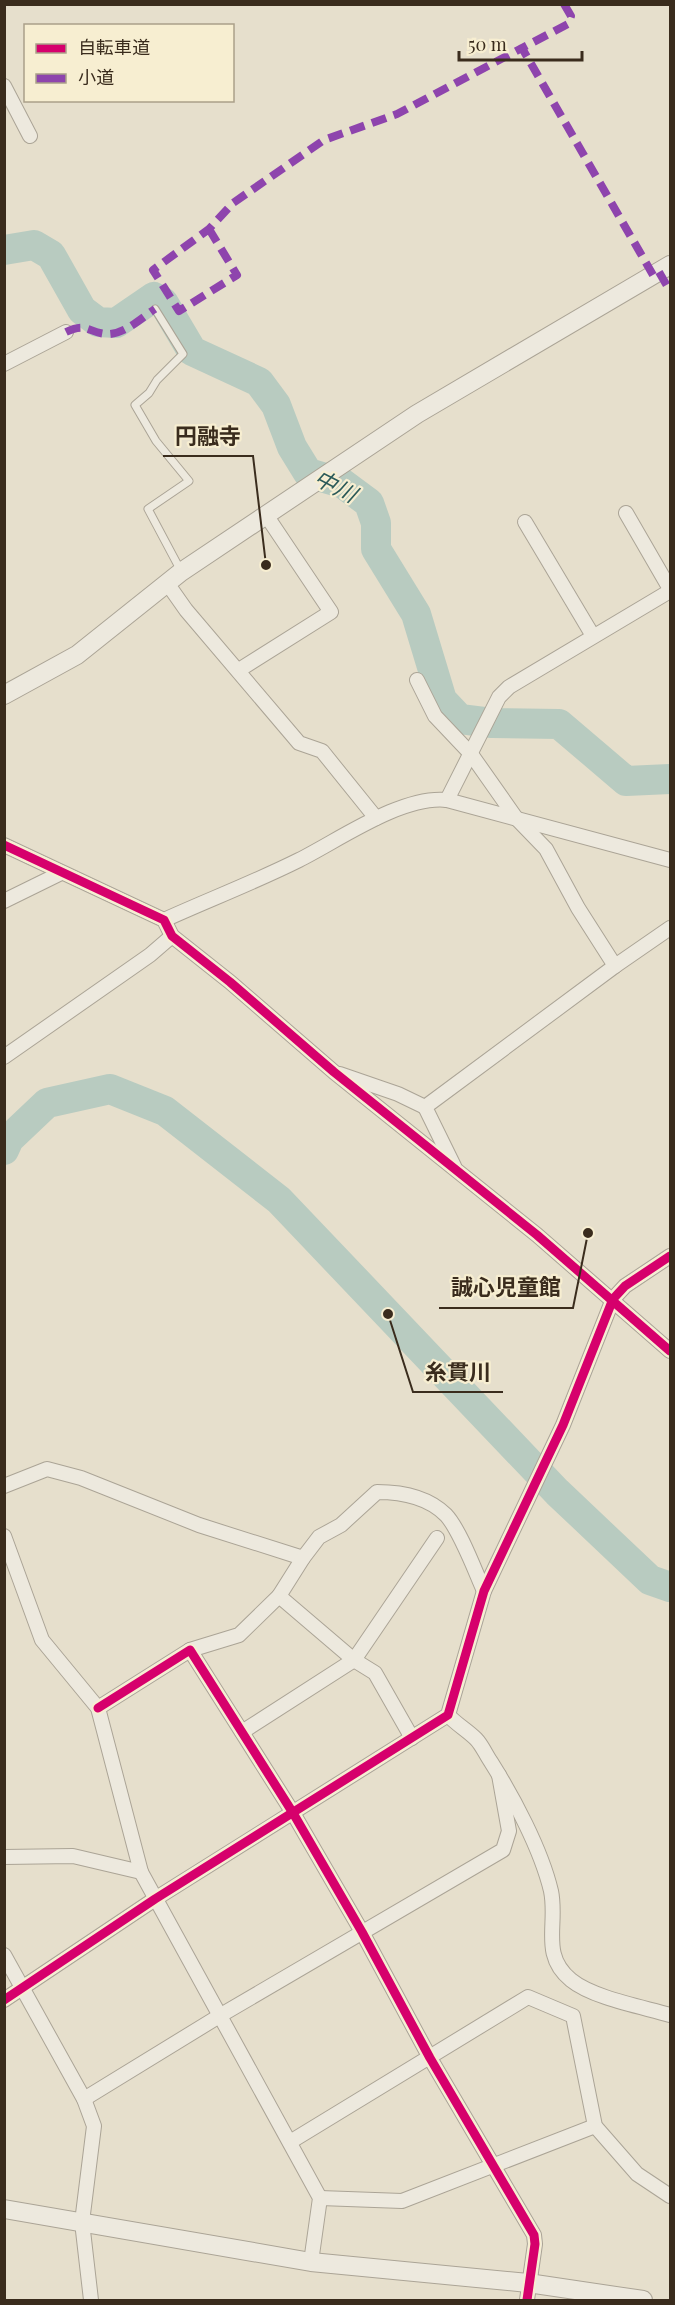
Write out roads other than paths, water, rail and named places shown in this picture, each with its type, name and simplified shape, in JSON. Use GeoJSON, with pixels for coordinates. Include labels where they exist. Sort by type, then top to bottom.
{"type":"FeatureCollection","features":[{"type":"Feature","properties":{"kind":"street"},"geometry":{"type":"LineString","coordinates":[[4,86],[30,136]]}},
{"type":"Feature","properties":{"kind":"street"},"geometry":{"type":"LineString","coordinates":[[4,695],[77,655],[174,577],[417,414],[670,265]]}},
{"type":"Feature","properties":{"kind":"street"},"geometry":{"type":"LineString","coordinates":[[4,364],[66,332]]}},
{"type":"Feature","properties":{"kind":"street"},"geometry":{"type":"LineString","coordinates":[[447,800],[499,698],[509,687],[670,590],[626,513]]}},
{"type":"Feature","properties":{"kind":"street"},"geometry":{"type":"LineString","coordinates":[[239,670],[331,612],[266,515]]}},
{"type":"Feature","properties":{"kind":"street"},"geometry":{"type":"LineString","coordinates":[[525,522],[593,636]]}},
{"type":"Feature","properties":{"kind":"street"},"geometry":{"type":"LineString","coordinates":[[174,577],[186,610],[299,743],[322,751],[376,818]]}},
{"type":"Feature","properties":{"kind":"street"},"geometry":{"type":"LineString","coordinates":[[417,680],[435,716],[471,753],[516,818],[546,849],[578,908],[615,966]]}},
{"type":"Feature","properties":{"kind":"street"},"geometry":{"type":"LineString","coordinates":[[164,920],[298,860],[376,818],[431,798],[447,800],[670,860]]}},
{"type":"Feature","properties":{"kind":"street"},"geometry":{"type":"LineString","coordinates":[[4,845],[164,920],[172,936],[230,982],[334,1072],[613,1299],[670,1351]]}},
{"type":"Feature","properties":{"kind":"street"},"geometry":{"type":"LineString","coordinates":[[4,901],[61,873]]}},
{"type":"Feature","properties":{"kind":"street"},"geometry":{"type":"LineString","coordinates":[[425,1107],[670,928]]}},
{"type":"Feature","properties":{"kind":"street"},"geometry":{"type":"LineString","coordinates":[[4,1057],[150,955],[172,936]]}},
{"type":"Feature","properties":{"kind":"street"},"geometry":{"type":"LineString","coordinates":[[334,1072],[368,1082],[425,1107],[456,1170]]}},
{"type":"Feature","properties":{"kind":"street"},"geometry":{"type":"LineString","coordinates":[[4,2000],[155,1899],[448,1715],[484,1591],[563,1425],[613,1299],[625,1286],[670,1256]]}},
{"type":"Feature","properties":{"kind":"street"},"geometry":{"type":"LineString","coordinates":[[4,1486],[47,1469],[81,1478],[199,1525],[303,1558]]}},
{"type":"Feature","properties":{"kind":"street"},"geometry":{"type":"LineString","coordinates":[[98,1708],[190,1650],[239,1635],[279,1596],[319,1537],[341,1525],[376,1491],[394,1492],[418,1498],[446,1515],[456,1530],[484,1591]]}},
{"type":"Feature","properties":{"kind":"street"},"geometry":{"type":"LineString","coordinates":[[4,1536],[42,1640],[98,1708],[141,1872],[320,2198],[311,2262]]}},
{"type":"Feature","properties":{"kind":"street"},"geometry":{"type":"LineString","coordinates":[[242,1732],[354,1660],[437,1538]]}},
{"type":"Feature","properties":{"kind":"street"},"geometry":{"type":"LineString","coordinates":[[279,1596],[354,1660],[375,1673],[412,1738]]}},
{"type":"Feature","properties":{"kind":"street"},"geometry":{"type":"LineString","coordinates":[[190,1650],[293,1813],[362,1932],[430,2058],[534,2235],[535,2244],[527,2292]]}},
{"type":"Feature","properties":{"kind":"street"},"geometry":{"type":"LineString","coordinates":[[448,1715],[458,1726],[476,1739],[508,1789],[536,1848],[551,1890],[554,1913],[551,1949],[556,1964],[571,1980],[588,1991],[670,2015]]}},
{"type":"Feature","properties":{"kind":"street"},"geometry":{"type":"LineString","coordinates":[[84,2099],[221,2015],[503,1850],[509,1831],[499,1775]]}},
{"type":"Feature","properties":{"kind":"street"},"geometry":{"type":"LineString","coordinates":[[4,1857],[73,1856],[141,1872]]}},
{"type":"Feature","properties":{"kind":"street"},"geometry":{"type":"LineString","coordinates":[[4,1955],[84,2099],[94,2126],[82,2222],[91,2301]]}},
{"type":"Feature","properties":{"kind":"street"},"geometry":{"type":"LineString","coordinates":[[290,2142],[528,1996],[573,2016],[595,2126],[637,2174],[670,2196]]}},
{"type":"Feature","properties":{"kind":"street"},"geometry":{"type":"LineString","coordinates":[[320,2198],[402,2201],[595,2126]]}},
{"type":"Feature","properties":{"kind":"street"},"geometry":{"type":"LineString","coordinates":[[4,2210],[311,2262],[527,2292],[643,2301]]}},
{"type":"Feature","properties":{"kind":"lane"},"geometry":{"type":"LineString","coordinates":[[155,309],[183,354],[157,380],[149,393],[135,405],[156,441],[189,481],[148,509],[174,577]]}},
{"type":"Feature","properties":{"kind":"waterway","name":"中川"},"geometry":{"type":"LineString","coordinates":[[4,250],[34,245],[51,255],[82,310],[98,322],[116,323],[154,297],[163,302],[192,351],[259,382],[276,405],[292,447],[308,473],[342,483],[369,503],[376,523],[376,549],[416,614],[442,700],[460,719],[492,723],[559,724],[626,781],[670,779]]}},
{"type":"Feature","properties":{"kind":"waterway"},"geometry":{"type":"LineString","coordinates":[[4,1150],[9,1139],[47,1103],[110,1089],[165,1111],[279,1200],[557,1492],[650,1580],[670,1587]]}},
{"type":"Feature","properties":{"kind":"place","name":"円融寺"},"geometry":{"type":"Point","coordinates":[266,565]}},
{"type":"Feature","properties":{"kind":"place","name":"誠心児童館"},"geometry":{"type":"Point","coordinates":[588,1233]}},
{"type":"Feature","properties":{"kind":"place","name":"糸貫川"},"geometry":{"type":"Point","coordinates":[388,1314]}}]}
